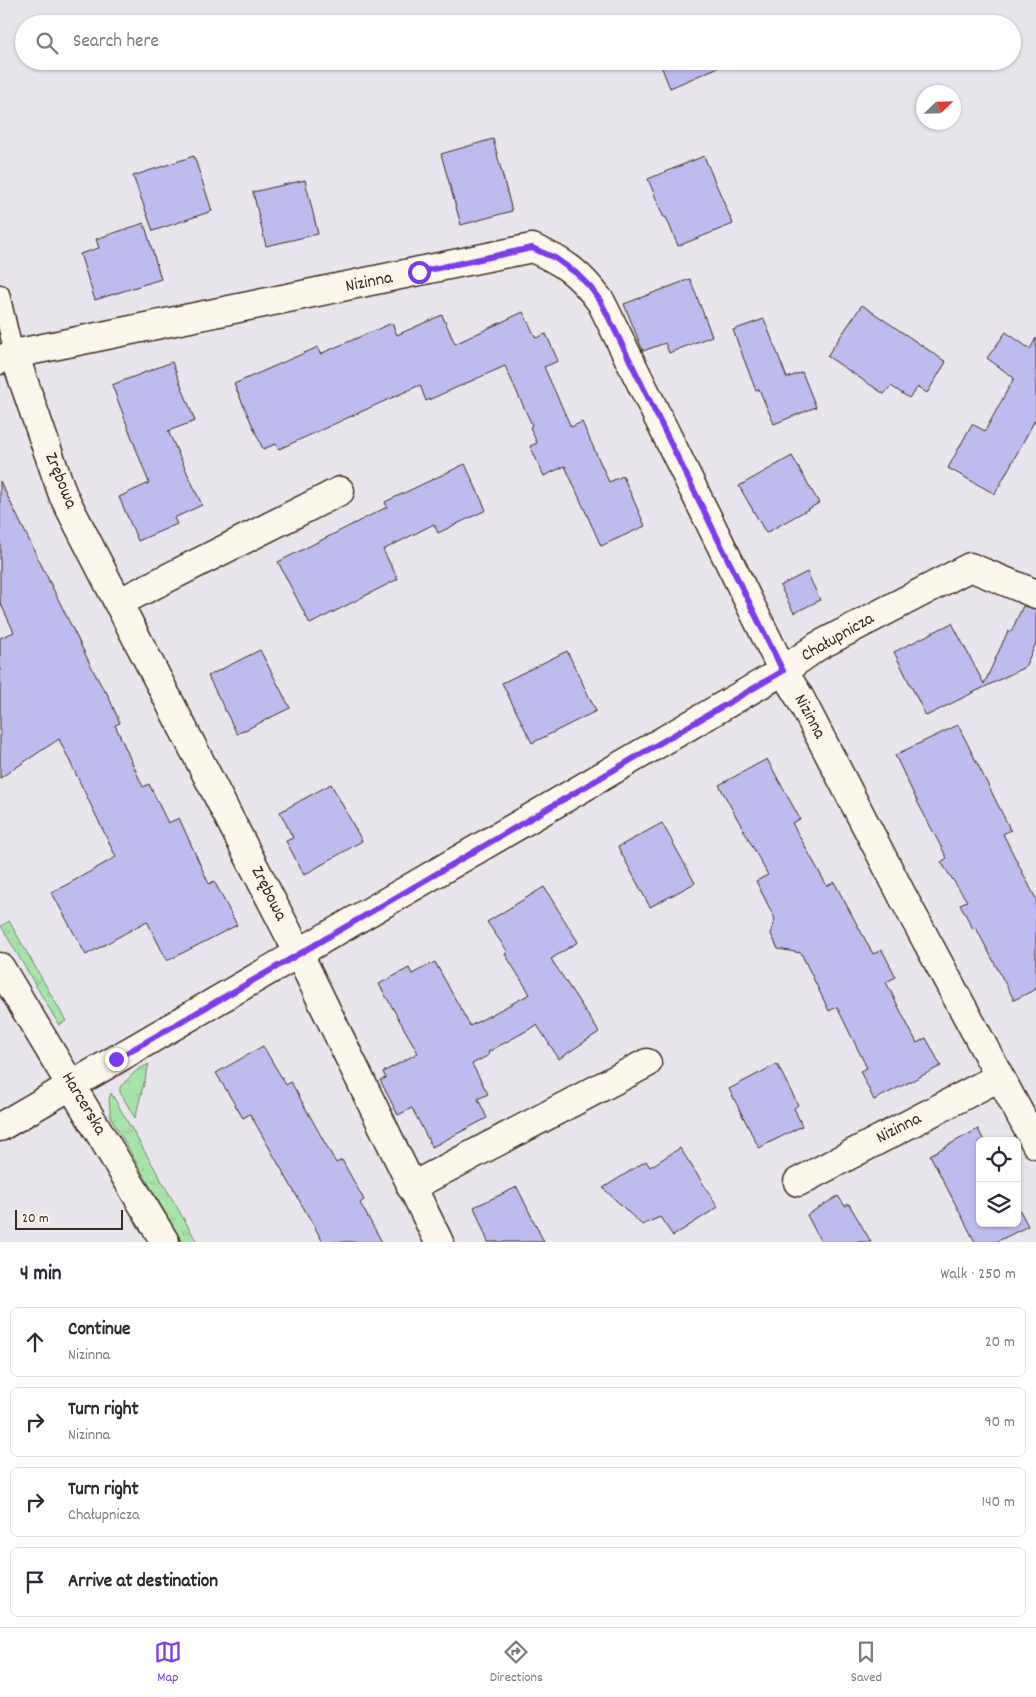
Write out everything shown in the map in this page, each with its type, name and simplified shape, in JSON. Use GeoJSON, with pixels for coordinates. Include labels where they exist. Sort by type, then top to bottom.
{"type":"FeatureCollection","features":[{"type":"Feature","properties":{"kind":"street","name":"Nizinna"},"geometry":{"type":"LineString","coordinates":[[7,357],[532,248],[555,258],[576,273],[601,302],[783,671],[800,698],[904,899],[1036,1144]]}},
{"type":"Feature","properties":{"kind":"street","name":"Zrębowa"},"geometry":{"type":"LineString","coordinates":[[7,357],[63,495],[299,954],[439,1242]]}},
{"type":"Feature","properties":{"kind":"street"},"geometry":{"type":"LineString","coordinates":[[118,603],[340,491]]}},
{"type":"Feature","properties":{"kind":"street","name":"Chałupnicza"},"geometry":{"type":"LineString","coordinates":[[0,1128],[783,671],[818,646],[970,567],[1036,594]]}},
{"type":"Feature","properties":{"kind":"street","name":"Harcerska"},"geometry":{"type":"LineString","coordinates":[[0,967],[165,1242]]}},
{"type":"Feature","properties":{"kind":"street"},"geometry":{"type":"LineString","coordinates":[[411,1187],[647,1063]]}},
{"type":"Feature","properties":{"kind":"street","name":"Nizinna"},"geometry":{"type":"LineString","coordinates":[[798,1182],[1000,1077]]}},
{"type":"Feature","properties":{"kind":"lane"},"geometry":{"type":"LineString","coordinates":[[0,294],[7,357]]}},
{"type":"Feature","properties":{"kind":"green space"},"geometry":{"type":"Polygon","coordinates":[[[9,921],[66,1021],[59,1025],[1,926],[9,921]]]}},
{"type":"Feature","properties":{"kind":"green space"},"geometry":{"type":"Polygon","coordinates":[[[149,1064],[135,1118],[120,1092],[120,1087],[137,1070],[149,1064]]]}},
{"type":"Feature","properties":{"kind":"green space"},"geometry":{"type":"Polygon","coordinates":[[[111,1093],[197,1242],[182,1242],[111,1118],[109,1099],[111,1093]]]}},
{"type":"Feature","properties":{"kind":"building"},"geometry":{"type":"Polygon","coordinates":[[[663,70],[712,70],[670,88],[663,70]]]}},
{"type":"Feature","properties":{"kind":"building"},"geometry":{"type":"Polygon","coordinates":[[[493,139],[512,211],[461,225],[441,154],[493,139]]]}},
{"type":"Feature","properties":{"kind":"building"},"geometry":{"type":"Polygon","coordinates":[[[194,156],[212,211],[153,231],[133,176],[194,156]]]}},
{"type":"Feature","properties":{"kind":"building"},"geometry":{"type":"Polygon","coordinates":[[[704,156],[733,224],[678,246],[648,179],[704,156]]]}},
{"type":"Feature","properties":{"kind":"building"},"geometry":{"type":"Polygon","coordinates":[[[305,180],[318,234],[266,246],[253,192],[305,180]]]}},
{"type":"Feature","properties":{"kind":"building"},"geometry":{"type":"Polygon","coordinates":[[[144,223],[161,279],[95,300],[80,254],[99,248],[96,239],[144,223]]]}},
{"type":"Feature","properties":{"kind":"building"},"geometry":{"type":"Polygon","coordinates":[[[690,279],[712,336],[669,353],[665,343],[643,351],[624,304],[690,279]]]}},
{"type":"Feature","properties":{"kind":"building"},"geometry":{"type":"Polygon","coordinates":[[[862,305],[946,362],[927,393],[918,387],[909,398],[891,386],[884,394],[827,356],[862,305]]]}},
{"type":"Feature","properties":{"kind":"building"},"geometry":{"type":"Polygon","coordinates":[[[523,312],[536,338],[546,334],[558,361],[544,367],[571,427],[582,422],[609,482],[623,476],[645,526],[601,546],[565,466],[544,476],[530,446],[537,443],[530,427],[532,425],[505,366],[426,401],[420,385],[279,449],[276,444],[263,449],[234,384],[318,347],[320,354],[392,323],[397,335],[442,315],[455,344],[523,312]]]}},
{"type":"Feature","properties":{"kind":"building"},"geometry":{"type":"Polygon","coordinates":[[[764,319],[787,378],[802,372],[816,407],[774,424],[759,389],[756,391],[733,330],[764,319]]]}},
{"type":"Feature","properties":{"kind":"building"},"geometry":{"type":"Polygon","coordinates":[[[1006,332],[1030,349],[1036,338],[1036,418],[995,494],[948,468],[972,424],[985,431],[1014,378],[987,358],[1006,332]]]}},
{"type":"Feature","properties":{"kind":"building"},"geometry":{"type":"Polygon","coordinates":[[[172,362],[195,421],[168,431],[202,505],[174,518],[177,524],[138,541],[119,497],[149,483],[112,385],[172,362]]]}},
{"type":"Feature","properties":{"kind":"building"},"geometry":{"type":"Polygon","coordinates":[[[792,456],[819,503],[766,533],[739,486],[792,456]]]}},
{"type":"Feature","properties":{"kind":"building"},"geometry":{"type":"Polygon","coordinates":[[[465,464],[486,510],[438,533],[434,524],[383,550],[398,579],[310,624],[278,562],[387,507],[385,502],[465,464]]]}},
{"type":"Feature","properties":{"kind":"building"},"geometry":{"type":"Polygon","coordinates":[[[0,481],[94,672],[106,691],[120,723],[115,725],[143,787],[149,784],[168,823],[179,818],[209,884],[214,881],[237,925],[167,961],[147,921],[86,955],[52,893],[116,857],[59,739],[0,778],[0,638],[14,632],[0,602],[0,481]]]}},
{"type":"Feature","properties":{"kind":"building"},"geometry":{"type":"Polygon","coordinates":[[[807,572],[820,600],[794,613],[780,586],[807,572]]]}},
{"type":"Feature","properties":{"kind":"building"},"geometry":{"type":"Polygon","coordinates":[[[1023,606],[1036,609],[1036,643],[1025,667],[926,716],[894,652],[952,623],[984,684],[1008,631],[1011,632],[1023,606]]]}},
{"type":"Feature","properties":{"kind":"building"},"geometry":{"type":"Polygon","coordinates":[[[260,650],[290,708],[237,734],[208,676],[260,650]]]}},
{"type":"Feature","properties":{"kind":"building"},"geometry":{"type":"Polygon","coordinates":[[[567,651],[596,711],[532,743],[502,683],[567,651]]]}},
{"type":"Feature","properties":{"kind":"building"},"geometry":{"type":"Polygon","coordinates":[[[958,725],[1008,828],[1011,830],[1003,834],[1036,899],[1036,989],[1014,1000],[976,928],[973,929],[960,904],[967,901],[941,862],[947,858],[895,755],[958,725]]]}},
{"type":"Feature","properties":{"kind":"building"},"geometry":{"type":"Polygon","coordinates":[[[767,759],[800,819],[792,823],[827,886],[834,882],[873,954],[882,950],[896,977],[886,982],[903,1016],[917,1043],[926,1038],[941,1066],[874,1100],[860,1071],[867,1068],[837,1007],[829,1011],[801,953],[778,949],[771,934],[775,919],[756,881],[768,875],[719,785],[767,759]]]}},
{"type":"Feature","properties":{"kind":"building"},"geometry":{"type":"Polygon","coordinates":[[[331,784],[362,841],[304,875],[286,841],[293,838],[280,812],[331,784]]]}},
{"type":"Feature","properties":{"kind":"building"},"geometry":{"type":"Polygon","coordinates":[[[662,823],[695,883],[650,907],[618,847],[662,823]]]}},
{"type":"Feature","properties":{"kind":"building"},"geometry":{"type":"Polygon","coordinates":[[[544,887],[578,942],[551,959],[599,1032],[559,1059],[537,1025],[488,1052],[489,1055],[472,1064],[488,1094],[478,1099],[487,1118],[432,1147],[412,1108],[398,1115],[380,1080],[386,1078],[383,1072],[418,1053],[379,984],[409,968],[412,974],[435,962],[470,1026],[530,994],[505,954],[508,952],[487,922],[544,887]]]}},
{"type":"Feature","properties":{"kind":"building"},"geometry":{"type":"Polygon","coordinates":[[[263,1046],[286,1085],[291,1082],[336,1163],[342,1160],[364,1200],[360,1203],[382,1242],[323,1242],[250,1114],[243,1118],[216,1073],[263,1046]]]}},
{"type":"Feature","properties":{"kind":"building"},"geometry":{"type":"Polygon","coordinates":[[[777,1064],[798,1105],[794,1108],[802,1126],[759,1148],[729,1089],[777,1064]]]}},
{"type":"Feature","properties":{"kind":"building"},"geometry":{"type":"Polygon","coordinates":[[[978,1129],[982,1137],[976,1137],[976,1227],[1021,1227],[1021,1213],[1028,1226],[996,1242],[975,1242],[930,1155],[978,1129]]]}},
{"type":"Feature","properties":{"kind":"building"},"geometry":{"type":"Polygon","coordinates":[[[680,1148],[718,1207],[673,1236],[660,1217],[642,1225],[603,1188],[646,1161],[650,1167],[680,1148]]]}},
{"type":"Feature","properties":{"kind":"building"},"geometry":{"type":"Polygon","coordinates":[[[517,1187],[544,1242],[488,1242],[474,1207],[517,1187]]]}},
{"type":"Feature","properties":{"kind":"building"},"geometry":{"type":"Polygon","coordinates":[[[838,1196],[845,1206],[849,1204],[871,1242],[821,1242],[807,1215],[838,1196]]]}},
{"type":"Feature","properties":{"kind":"route"},"geometry":{"type":"LineString","coordinates":[[116,1059],[783,671],[601,302],[590,287],[576,273],[555,258],[532,248],[419,272]]}}]}
